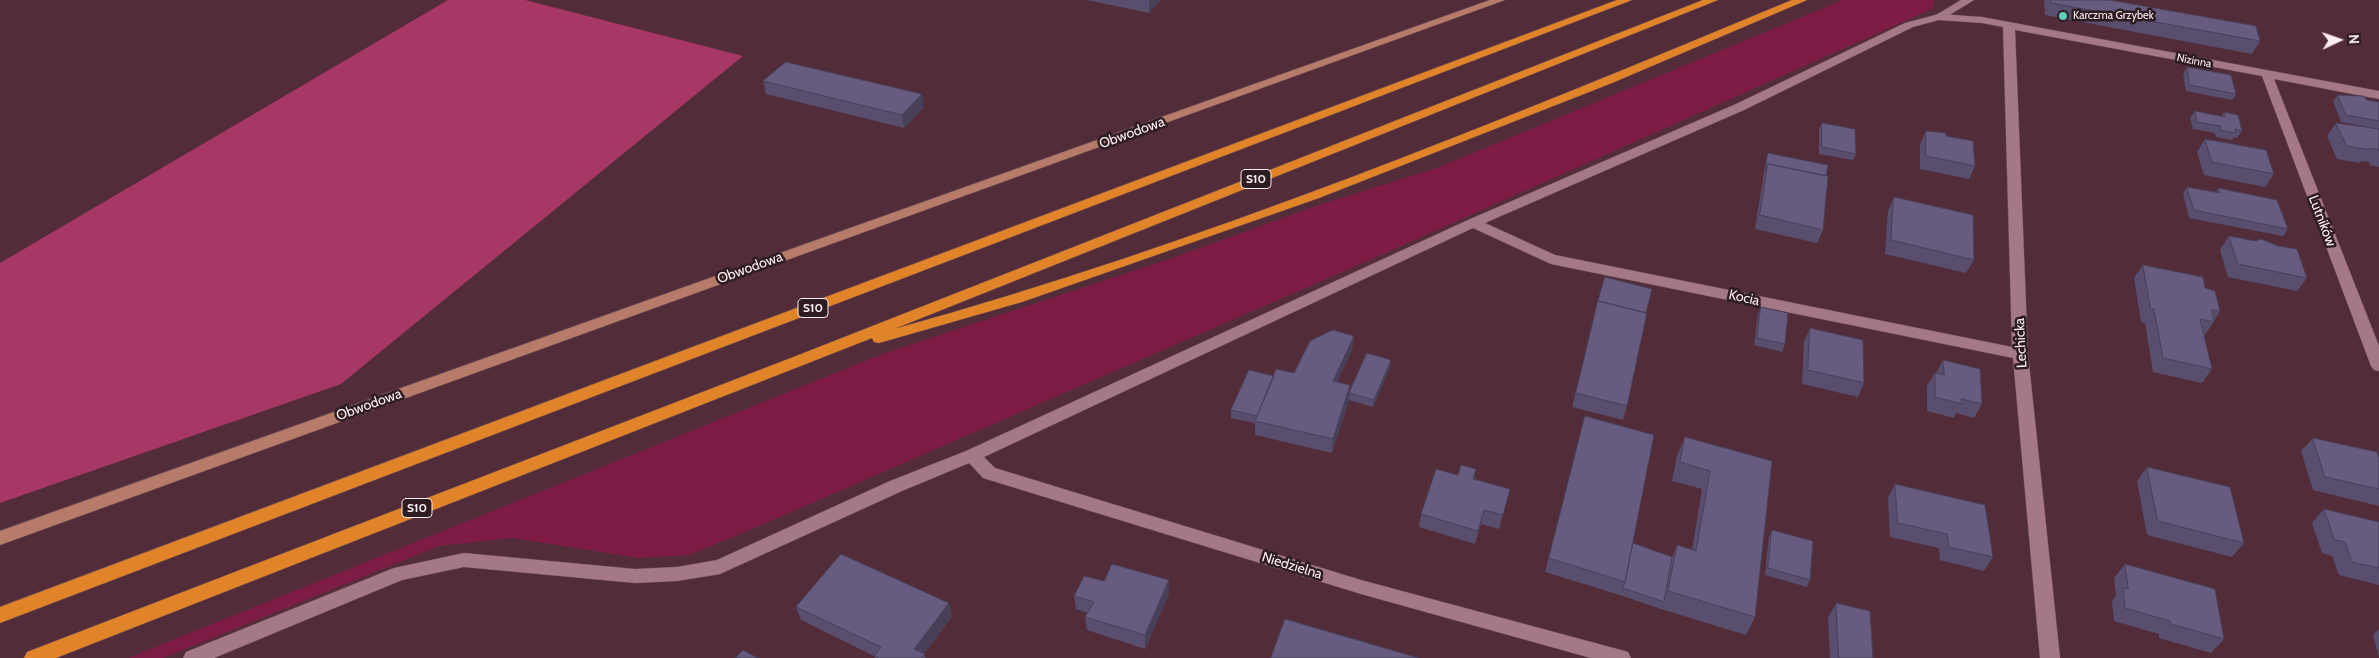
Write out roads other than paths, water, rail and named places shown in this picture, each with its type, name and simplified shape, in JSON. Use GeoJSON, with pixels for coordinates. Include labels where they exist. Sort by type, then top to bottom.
{"type":"FeatureCollection","features":[{"type":"Feature","properties":{"kind":"highway","name":"S10"},"geometry":{"type":"LineString","coordinates":[[0,615],[1627,0]]}},
{"type":"Feature","properties":{"kind":"highway","name":"S10"},"geometry":{"type":"LineString","coordinates":[[34,658],[801,360],[1180,208],[1713,0]]}},
{"type":"Feature","properties":{"kind":"highway"},"geometry":{"type":"LineString","coordinates":[[801,360],[1015,300],[1212,233],[1405,161],[1802,0]]}},
{"type":"Feature","properties":{"kind":"street","name":"Obwodowa"},"geometry":{"type":"LineString","coordinates":[[0,538],[1500,0]]}},
{"type":"Feature","properties":{"kind":"street"},"geometry":{"type":"LineString","coordinates":[[193,658],[400,573],[464,560],[635,576],[677,574],[720,567],[896,486],[972,455],[1474,223],[1740,108],[1909,25],[1939,17],[1969,0]]}},
{"type":"Feature","properties":{"kind":"street","name":"Nizinna"},"geometry":{"type":"LineString","coordinates":[[1939,17],[1982,20],[2009,27],[2379,95]]}},
{"type":"Feature","properties":{"kind":"street","name":"Lechicka"},"geometry":{"type":"LineString","coordinates":[[2009,27],[2020,354],[2050,658]]}},
{"type":"Feature","properties":{"kind":"street","name":"Lutników"},"geometry":{"type":"LineString","coordinates":[[2267,75],[2373,340],[2379,366]]}},
{"type":"Feature","properties":{"kind":"street","name":"Kocia"},"geometry":{"type":"LineString","coordinates":[[1474,223],[1551,258],[2020,354]]}},
{"type":"Feature","properties":{"kind":"street","name":"Niedzielna"},"geometry":{"type":"LineString","coordinates":[[972,455],[989,473],[998,476],[1361,587],[1621,658]]}},
{"type":"Feature","properties":{"kind":"place","name":"Karczma Grzybek"},"geometry":{"type":"Point","coordinates":[2063,16]}}]}
